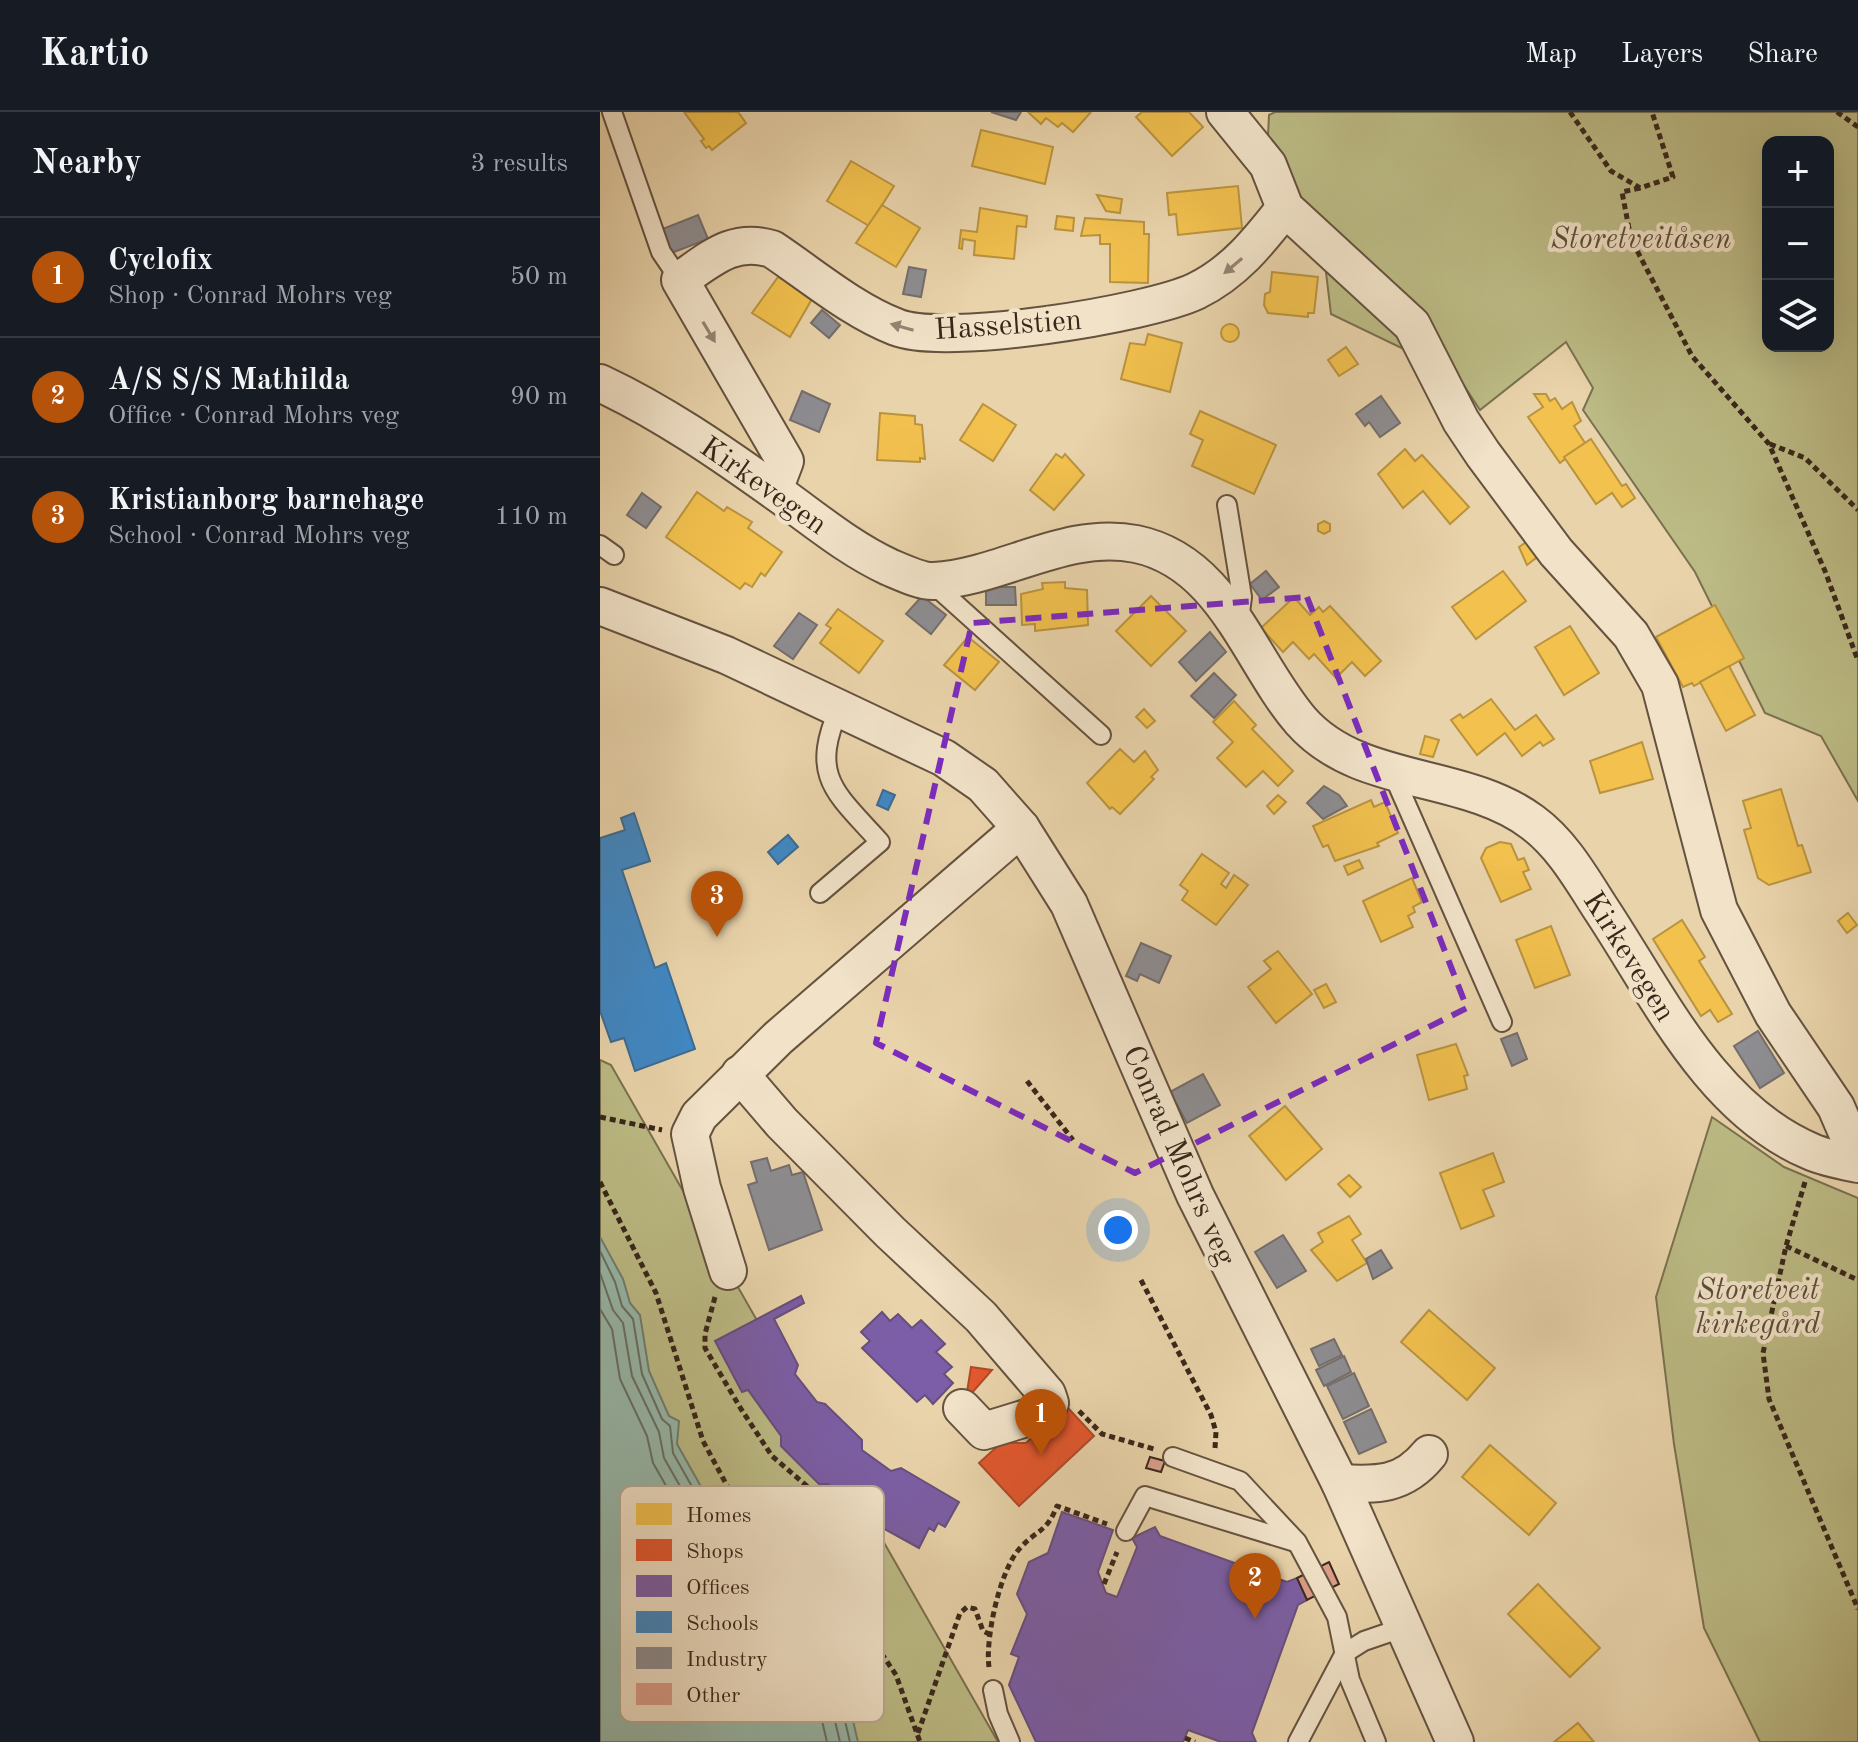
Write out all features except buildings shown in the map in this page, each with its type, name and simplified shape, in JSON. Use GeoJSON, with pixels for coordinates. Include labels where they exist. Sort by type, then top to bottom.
{"type":"FeatureCollection","features":[{"type":"Feature","properties":{"kind":"street"},"geometry":{"type":"LineString","coordinates":[[1225,112],[1268,165],[1285,208],[1412,325],[1461,421],[1483,454],[1556,552],[1646,657],[1660,685],[1719,910],[1773,1014],[1836,1107],[1858,1158]]}},
{"type":"Feature","properties":{"kind":"street","name":"Hasselstien"},"geometry":{"type":"LineString","coordinates":[[680,280],[723,250],[754,243],[772,249],[897,328],[946,334],[1109,316],[1158,305],[1196,291],[1231,270],[1285,208]]}},
{"type":"Feature","properties":{"kind":"street"},"geometry":{"type":"LineString","coordinates":[[680,280],[785,461],[774,490]]}},
{"type":"Feature","properties":{"kind":"street","name":"Kirkevegen"},"geometry":{"type":"LineString","coordinates":[[600,383],[642,402],[850,545],[889,567],[931,582],[1095,540],[1140,545],[1179,562],[1205,584],[1238,623],[1301,721],[1332,747],[1357,760],[1492,799],[1532,822],[1564,852],[1687,1048],[1762,1124],[1812,1153],[1858,1164]]}},
{"type":"Feature","properties":{"kind":"street","name":"Conrad Mohrs veg"},"geometry":{"type":"LineString","coordinates":[[600,606],[726,655],[967,772],[1021,828],[1069,904],[1195,1195],[1340,1483],[1455,1742]]}},
{"type":"Feature","properties":{"kind":"street"},"geometry":{"type":"LineString","coordinates":[[728,1271],[702,1188],[690,1134],[699,1116],[740,1074],[1021,828]]}},
{"type":"Feature","properties":{"kind":"street"},"geometry":{"type":"LineString","coordinates":[[740,1074],[782,1123],[868,1210],[981,1317],[1047,1394],[1050,1403],[1033,1416],[984,1431],[962,1408]]}},
{"type":"Feature","properties":{"kind":"street"},"geometry":{"type":"LineString","coordinates":[[1340,1483],[1370,1487],[1394,1481],[1420,1465],[1429,1454]]}},
{"type":"Feature","properties":{"kind":"lane"},"geometry":{"type":"LineString","coordinates":[[612,112],[661,252],[680,280]]}},
{"type":"Feature","properties":{"kind":"lane"},"geometry":{"type":"LineString","coordinates":[[1227,505],[1242,597],[1238,623]]}},
{"type":"Feature","properties":{"kind":"lane","name":"Kirkevegen"},"geometry":{"type":"LineString","coordinates":[[931,582],[1101,735]]}},
{"type":"Feature","properties":{"kind":"lane"},"geometry":{"type":"LineString","coordinates":[[820,893],[880,842],[842,799],[828,776],[825,741],[839,709]]}},
{"type":"Feature","properties":{"kind":"lane"},"geometry":{"type":"LineString","coordinates":[[1390,769],[1502,1022]]}},
{"type":"Feature","properties":{"kind":"lane"},"geometry":{"type":"LineString","coordinates":[[1173,1457],[1215,1469],[1240,1481],[1297,1542],[1337,1617],[1350,1680],[1376,1742]]}},
{"type":"Feature","properties":{"kind":"lane"},"geometry":{"type":"LineString","coordinates":[[1126,1531],[1145,1496],[1297,1542]]}},
{"type":"Feature","properties":{"kind":"lane"},"geometry":{"type":"LineString","coordinates":[[1298,1742],[1345,1653],[1364,1641],[1402,1628]]}},
{"type":"Feature","properties":{"kind":"lane"},"geometry":{"type":"LineString","coordinates":[[993,1690],[998,1714],[1010,1742]]}},
{"type":"Feature","properties":{"kind":"path"},"geometry":{"type":"LineString","coordinates":[[1570,112],[1611,171],[1640,188]]}},
{"type":"Feature","properties":{"kind":"path"},"geometry":{"type":"LineString","coordinates":[[1652,112],[1673,177],[1622,192],[1631,239],[1692,356],[1769,444],[1825,571],[1857,658]]}},
{"type":"Feature","properties":{"kind":"path"},"geometry":{"type":"LineString","coordinates":[[1837,112],[1858,127]]}},
{"type":"Feature","properties":{"kind":"path"},"geometry":{"type":"LineString","coordinates":[[1769,444],[1805,458],[1858,510]]}},
{"type":"Feature","properties":{"kind":"path"},"geometry":{"type":"LineString","coordinates":[[1027,1081],[1073,1140]]}},
{"type":"Feature","properties":{"kind":"path"},"geometry":{"type":"LineString","coordinates":[[600,1117],[641,1128],[690,1134]]}},
{"type":"Feature","properties":{"kind":"path"},"geometry":{"type":"LineString","coordinates":[[1812,1153],[1786,1246],[1763,1353],[1769,1399],[1858,1609]]}},
{"type":"Feature","properties":{"kind":"path"},"geometry":{"type":"LineString","coordinates":[[600,1182],[656,1293],[703,1441],[727,1486]]}},
{"type":"Feature","properties":{"kind":"path"},"geometry":{"type":"LineString","coordinates":[[1786,1246],[1858,1280]]}},
{"type":"Feature","properties":{"kind":"path"},"geometry":{"type":"LineString","coordinates":[[728,1271],[713,1303],[705,1348],[772,1456],[807,1486]]}},
{"type":"Feature","properties":{"kind":"path"},"geometry":{"type":"LineString","coordinates":[[1141,1280],[1211,1415],[1216,1432],[1215,1469]]}},
{"type":"Feature","properties":{"kind":"path"},"geometry":{"type":"LineString","coordinates":[[1096,1429],[1173,1457]]}},
{"type":"Feature","properties":{"kind":"path"},"geometry":{"type":"LineString","coordinates":[[993,1690],[986,1647],[1012,1558],[1022,1545],[1049,1527],[1057,1506],[1095,1520]]}},
{"type":"Feature","properties":{"kind":"path"},"geometry":{"type":"LineString","coordinates":[[918,1734],[960,1613],[967,1607],[975,1609],[983,1631],[989,1634]]}},
{"type":"Feature","properties":{"kind":"path"},"geometry":{"type":"LineString","coordinates":[[884,1657],[896,1675],[920,1742]]}},
{"type":"Feature","properties":{"kind":"path"},"geometry":{"type":"LineString","coordinates":[[1185,1738],[1195,1742]]}},
{"type":"Feature","properties":{"kind":"highlighted area"},"geometry":{"type":"Polygon","coordinates":[[[1307,597],[1467,1008],[1135,1173],[876,1043],[972,623],[1307,597]]]}},
{"type":"Feature","properties":{"kind":"green space","name":"Storetveitåsen"},"geometry":{"type":"Polygon","coordinates":[[[1275,112],[1858,112],[1858,801],[1821,736],[1765,713],[1695,572],[1583,410],[1593,388],[1566,342],[1480,410],[1431,335],[1418,356],[1331,314],[1325,264],[1267,157],[1269,115],[1275,112]]]}},
{"type":"Feature","properties":{"kind":"green space"},"geometry":{"type":"Polygon","coordinates":[[[600,1060],[611,1065],[852,1486],[620,1486],[620,1722],[884,1722],[884,1543],[998,1742],[600,1742],[600,1060]]]}},
{"type":"Feature","properties":{"kind":"green space","name":"Storetveit kirkegård"},"geometry":{"type":"Polygon","coordinates":[[[1712,1117],[1784,1167],[1858,1198],[1858,1742],[1760,1742],[1704,1628],[1674,1444],[1656,1297],[1712,1117]]]}},
{"type":"Feature","properties":{"kind":"water"},"geometry":{"type":"Polygon","coordinates":[[[600,1237],[623,1279],[630,1303],[640,1315],[649,1371],[669,1416],[679,1421],[677,1444],[701,1486],[620,1486],[620,1722],[853,1722],[858,1742],[600,1742],[600,1237]]]}},
{"type":"Feature","properties":{"kind":"place","name":"Kristianborg barnehage"},"geometry":{"type":"Point","coordinates":[717,937]}},
{"type":"Feature","properties":{"kind":"place","name":"Cyclofix"},"geometry":{"type":"Point","coordinates":[1041,1455]}},
{"type":"Feature","properties":{"kind":"place","name":"A/S S/S Mathilda"},"geometry":{"type":"Point","coordinates":[1255,1619]}}]}
